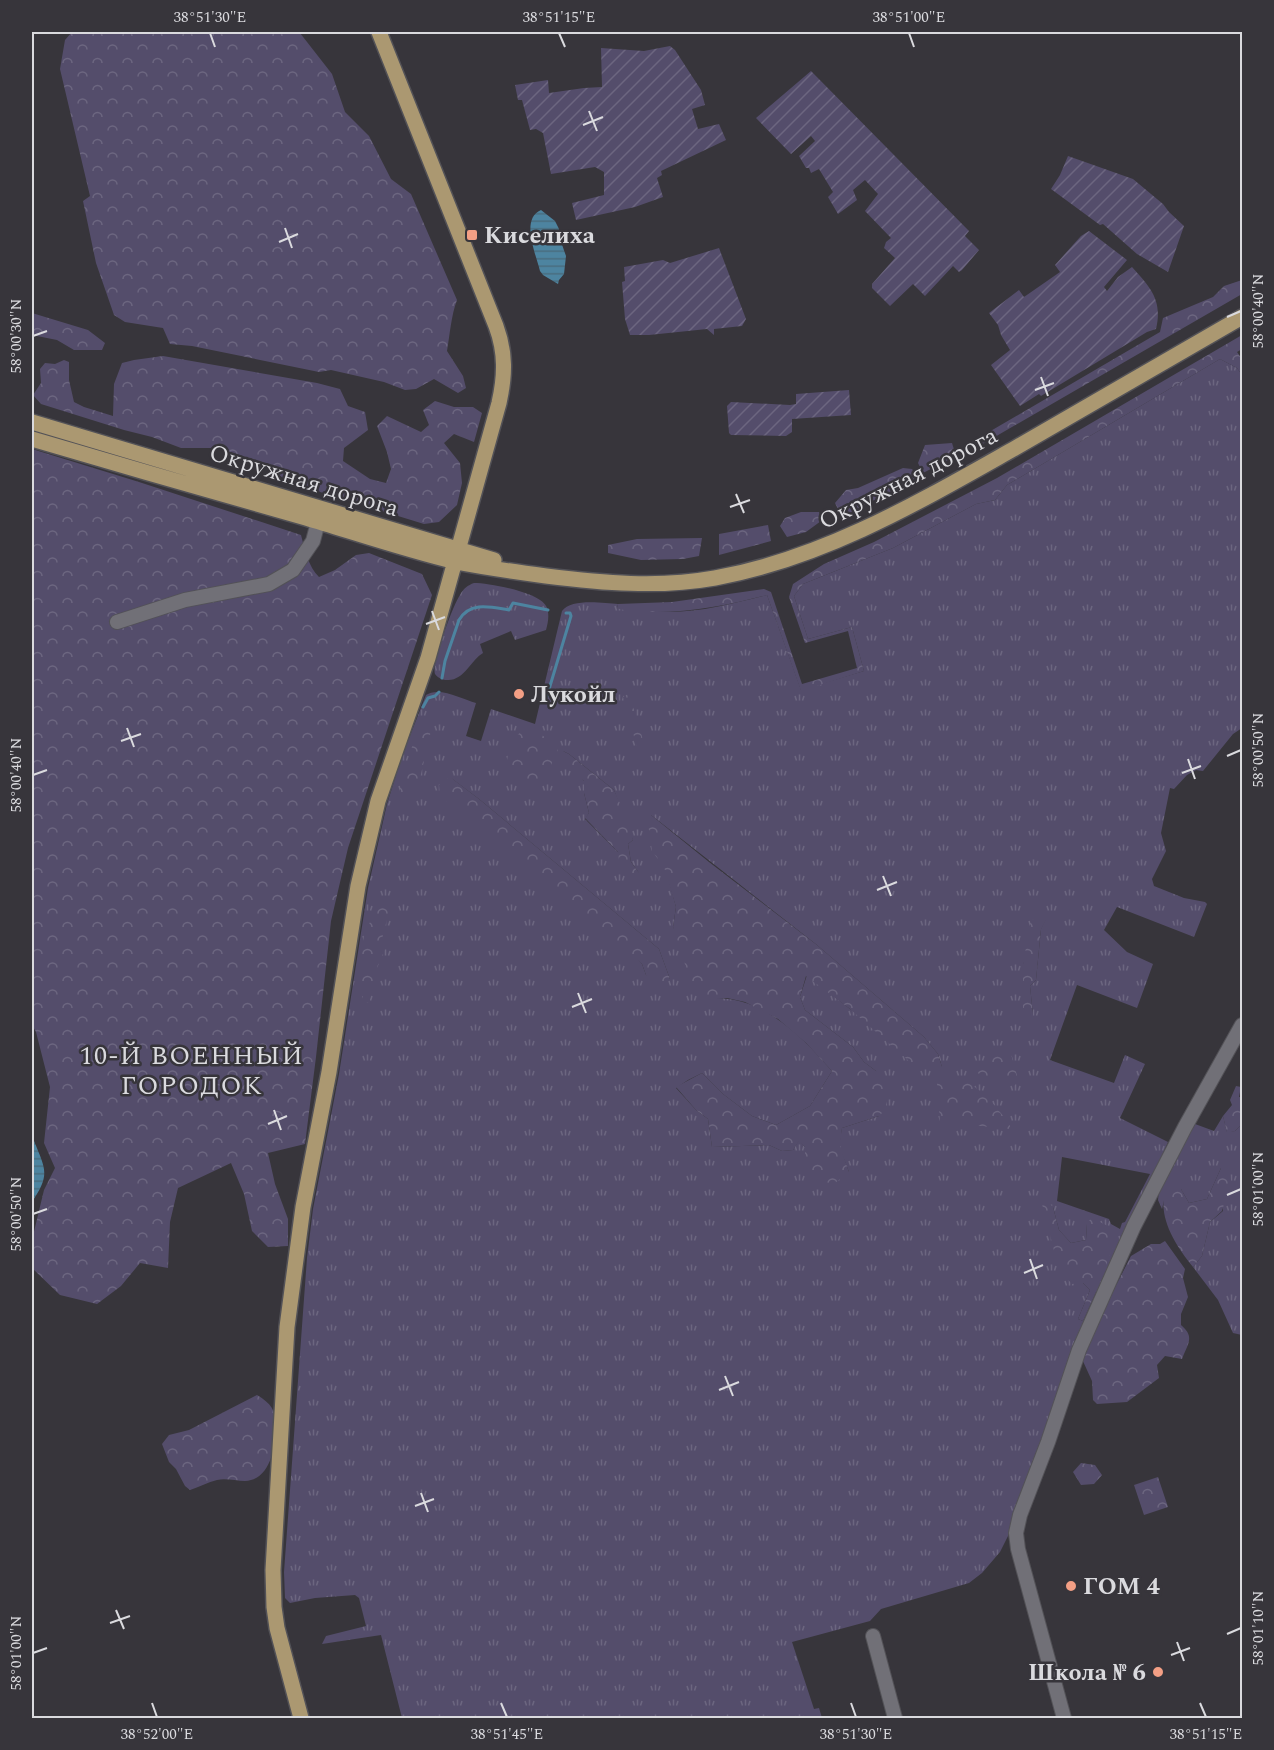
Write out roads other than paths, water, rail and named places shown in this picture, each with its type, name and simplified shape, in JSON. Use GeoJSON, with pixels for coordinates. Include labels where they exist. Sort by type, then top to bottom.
{"type":"FeatureCollection","features":[{"type":"Feature","properties":{"kind":"main road"},"geometry":{"type":"LineString","coordinates":[[301,1719],[277,1628],[273,1570],[288,1327],[300,1229],[329,1072],[354,909],[372,825],[381,792],[428,658],[502,392],[504,374],[504,355],[500,336],[379,32]]}},
{"type":"Feature","properties":{"kind":"main road","name":"Окружная дорога"},"geometry":{"type":"LineString","coordinates":[[32,439],[318,522],[528,571],[593,582],[652,584],[697,580],[735,574],[777,563],[826,546],[870,527],[917,503],[1242,317]]}},
{"type":"Feature","properties":{"kind":"main road","name":"Окружная дорога"},"geometry":{"type":"LineString","coordinates":[[32,422],[457,555]]}},
{"type":"Feature","properties":{"kind":"street"},"geometry":{"type":"LineString","coordinates":[[117,622],[185,600],[269,584],[292,570],[313,541],[318,522]]}},
{"type":"Feature","properties":{"kind":"street"},"geometry":{"type":"LineString","coordinates":[[1064,1719],[1018,1549],[1016,1533],[1020,1515],[1073,1364],[1122,1252],[1185,1126],[1242,1025]]}},
{"type":"Feature","properties":{"kind":"street"},"geometry":{"type":"LineString","coordinates":[[873,1636],[895,1719]]}},
{"type":"Feature","properties":{"kind":"water"},"geometry":{"type":"Polygon","coordinates":[[[541,210],[555,221],[566,256],[564,274],[558,284],[540,271],[533,247],[531,221],[541,210]]]}},
{"type":"Feature","properties":{"kind":"water"},"geometry":{"type":"Polygon","coordinates":[[[32,1140],[41,1159],[44,1178],[32,1202],[32,1140]]]}},
{"type":"Feature","properties":{"kind":"waterway"},"geometry":{"type":"LineString","coordinates":[[442,678],[445,661],[459,620],[469,610],[481,607],[509,610],[513,603],[548,610]]}},
{"type":"Feature","properties":{"kind":"waterway"},"geometry":{"type":"LineString","coordinates":[[547,696],[571,616],[570,613],[566,613]]}},
{"type":"Feature","properties":{"kind":"waterway"},"geometry":{"type":"LineString","coordinates":[[423,707],[428,698],[439,692]]}},
{"type":"Feature","properties":{"kind":"place","name":"Киселиха"},"geometry":{"type":"Point","coordinates":[472,235]}},
{"type":"Feature","properties":{"kind":"place","name":"Лукойл"},"geometry":{"type":"Point","coordinates":[519,694]}},
{"type":"Feature","properties":{"kind":"place","name":"ГОМ 4"},"geometry":{"type":"Point","coordinates":[1071,1586]}},
{"type":"Feature","properties":{"kind":"place","name":"Школа № 6"},"geometry":{"type":"Point","coordinates":[1158,1672]}},
{"type":"Feature","properties":{"kind":"district","name":"10-Й ВОЕННЫЙ ГОРОДОК"},"geometry":{"type":"Point","coordinates":[192,1070]}}]}
